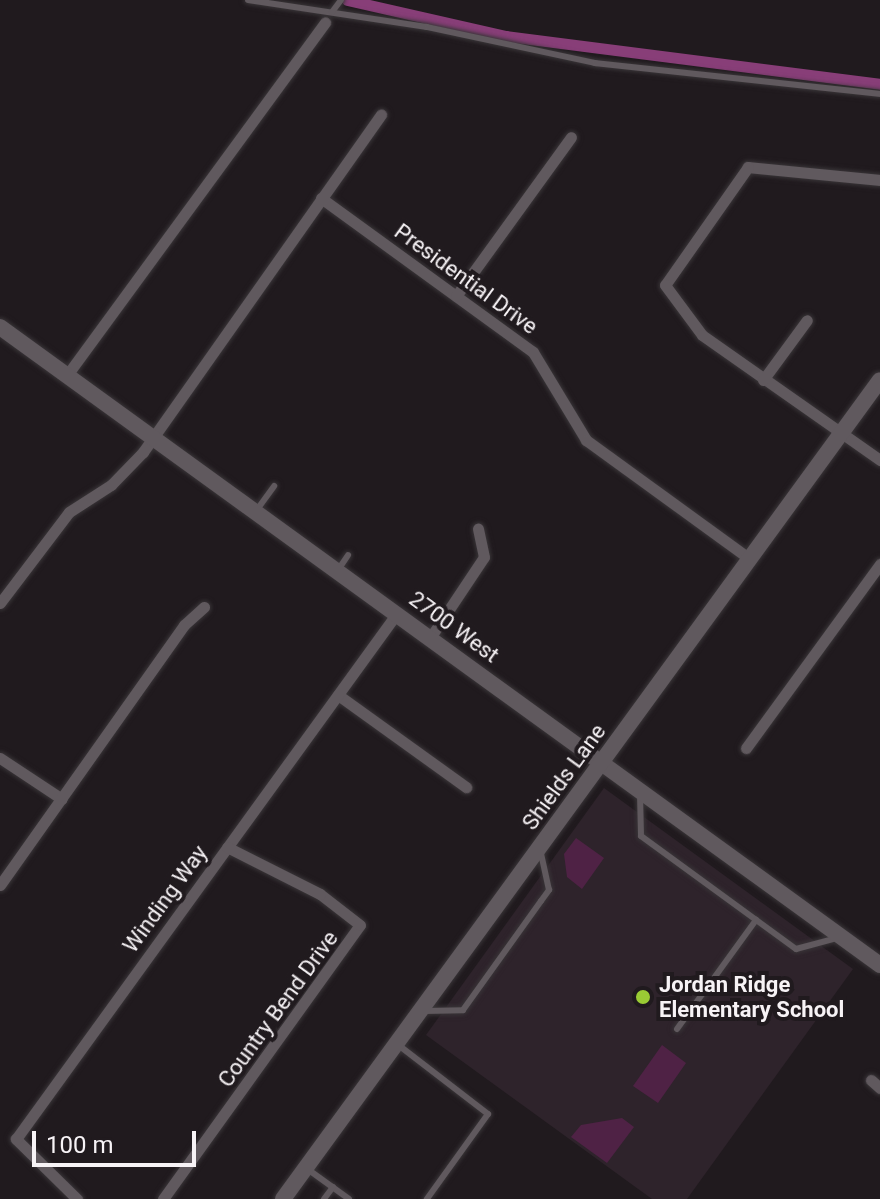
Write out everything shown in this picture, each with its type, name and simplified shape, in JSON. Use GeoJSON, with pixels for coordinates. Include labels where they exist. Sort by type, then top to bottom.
{"type":"FeatureCollection","features":[{"type":"Feature","properties":{"kind":"main road","name":"2700 West"},"geometry":{"type":"LineString","coordinates":[[0,327],[880,965]]}},
{"type":"Feature","properties":{"kind":"main road","name":"Shields Lane"},"geometry":{"type":"LineString","coordinates":[[283,1199],[880,380]]}},
{"type":"Feature","properties":{"kind":"street"},"geometry":{"type":"LineString","coordinates":[[67,375],[328,17]]}},
{"type":"Feature","properties":{"kind":"street"},"geometry":{"type":"LineString","coordinates":[[0,603],[69,512],[124,475],[154,437],[381,115]]}},
{"type":"Feature","properties":{"kind":"street"},"geometry":{"type":"LineString","coordinates":[[456,296],[571,137]]}},
{"type":"Feature","properties":{"kind":"street"},"geometry":{"type":"LineString","coordinates":[[880,180],[748,167],[665,285],[694,329],[839,436],[880,460]]}},
{"type":"Feature","properties":{"kind":"street","name":"Presidential Drive"},"geometry":{"type":"LineString","coordinates":[[321,198],[542,363],[586,440],[750,559]]}},
{"type":"Feature","properties":{"kind":"street"},"geometry":{"type":"LineString","coordinates":[[763,380],[807,320]]}},
{"type":"Feature","properties":{"kind":"street"},"geometry":{"type":"LineString","coordinates":[[430,638],[484,557],[478,529]]}},
{"type":"Feature","properties":{"kind":"street"},"geometry":{"type":"LineString","coordinates":[[746,748],[880,564]]}},
{"type":"Feature","properties":{"kind":"street"},"geometry":{"type":"LineString","coordinates":[[0,885],[184,625],[204,607]]}},
{"type":"Feature","properties":{"kind":"street","name":"Winding Way"},"geometry":{"type":"LineString","coordinates":[[77,1199],[16,1139],[397,613]]}},
{"type":"Feature","properties":{"kind":"street"},"geometry":{"type":"LineString","coordinates":[[338,695],[466,787]]}},
{"type":"Feature","properties":{"kind":"street"},"geometry":{"type":"LineString","coordinates":[[0,758],[62,799]]}},
{"type":"Feature","properties":{"kind":"street","name":"Country Bend Drive"},"geometry":{"type":"LineString","coordinates":[[163,1199],[360,925],[320,894],[227,847]]}},
{"type":"Feature","properties":{"kind":"lane"},"geometry":{"type":"LineString","coordinates":[[248,0],[328,17],[595,63],[880,94]]}},
{"type":"Feature","properties":{"kind":"lane"},"geometry":{"type":"LineString","coordinates":[[328,17],[341,0]]}},
{"type":"Feature","properties":{"kind":"lane"},"geometry":{"type":"LineString","coordinates":[[256,511],[274,486]]}},
{"type":"Feature","properties":{"kind":"lane"},"geometry":{"type":"LineString","coordinates":[[338,570],[348,555]]}},
{"type":"Feature","properties":{"kind":"lane"},"geometry":{"type":"LineString","coordinates":[[640,791],[641,836],[796,949],[842,937]]}},
{"type":"Feature","properties":{"kind":"lane"},"geometry":{"type":"LineString","coordinates":[[420,1011],[463,1010],[549,890],[540,847]]}},
{"type":"Feature","properties":{"kind":"lane"},"geometry":{"type":"LineString","coordinates":[[677,1029],[756,920]]}},
{"type":"Feature","properties":{"kind":"lane"},"geometry":{"type":"LineString","coordinates":[[396,1044],[488,1114],[427,1199]]}},
{"type":"Feature","properties":{"kind":"lane"},"geometry":{"type":"LineString","coordinates":[[306,1168],[349,1199]]}},
{"type":"Feature","properties":{"kind":"lane"},"geometry":{"type":"LineString","coordinates":[[324,1199],[333,1187]]}},
{"type":"Feature","properties":{"kind":"shaded area","name":"Jordan Ridge Elementary School"},"geometry":{"type":"Polygon","coordinates":[[[604,788],[853,969],[687,1199],[652,1199],[426,1035],[604,788]]]}},
{"type":"Feature","properties":{"kind":"shaded area"},"geometry":{"type":"Polygon","coordinates":[[[576,838],[604,858],[582,889],[567,877],[564,854],[576,838]]]}},
{"type":"Feature","properties":{"kind":"shaded area"},"geometry":{"type":"Polygon","coordinates":[[[662,1045],[686,1063],[658,1103],[633,1086],[662,1045]]]}},
{"type":"Feature","properties":{"kind":"shaded area"},"geometry":{"type":"Polygon","coordinates":[[[622,1118],[634,1127],[607,1163],[571,1137],[581,1125],[622,1118]]]}},
{"type":"Feature","properties":{"kind":"waterway"},"geometry":{"type":"LineString","coordinates":[[347,0],[506,36],[880,84]]}},
{"type":"Feature","properties":{"kind":"place","name":"Jordan Ridge Elementary School"},"geometry":{"type":"Point","coordinates":[643,997]}}]}
